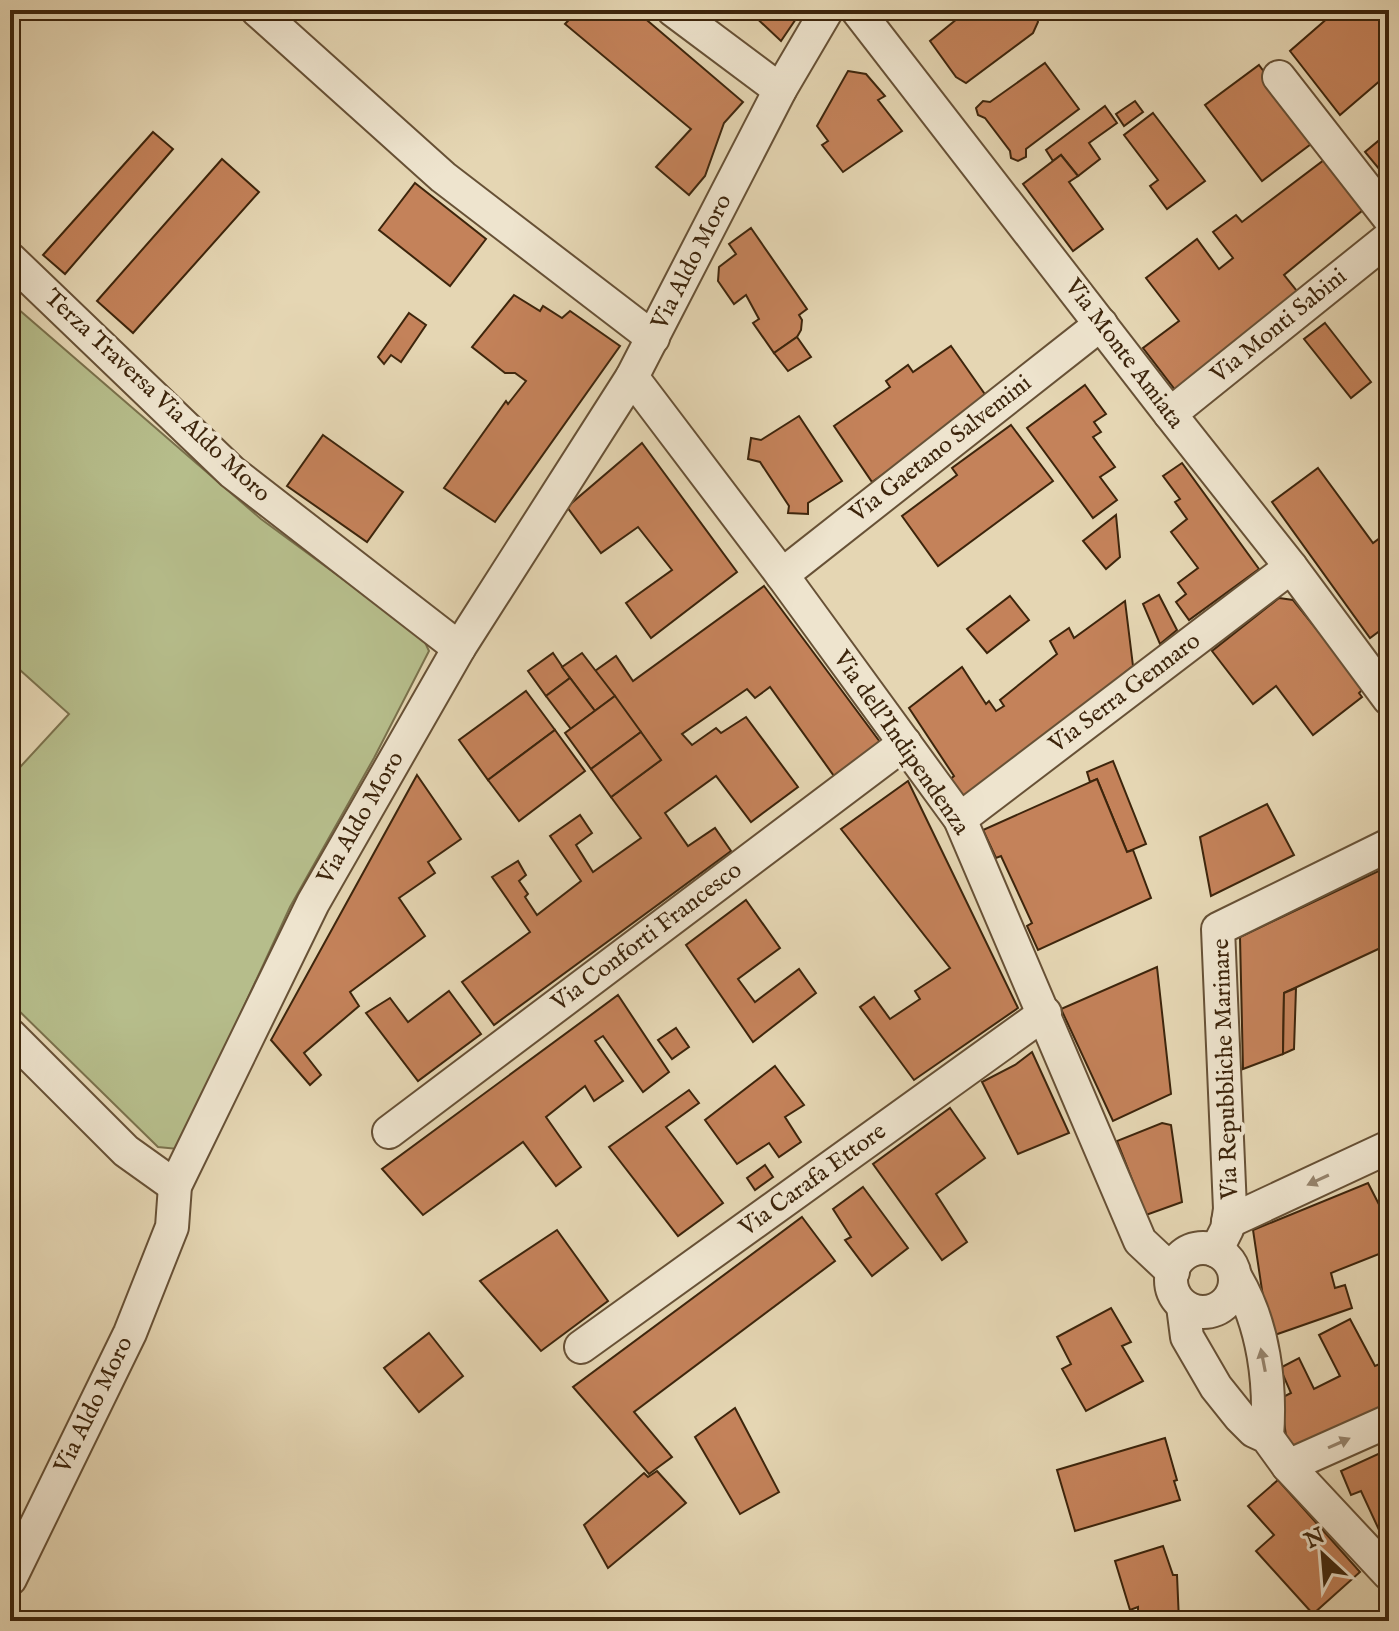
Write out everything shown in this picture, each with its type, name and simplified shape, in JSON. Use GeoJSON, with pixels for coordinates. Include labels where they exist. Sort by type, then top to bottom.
{"type":"FeatureCollection","features":[{"type":"Feature","properties":{"kind":"street"},"geometry":{"type":"LineString","coordinates":[[257,10],[443,177],[653,338]]}},
{"type":"Feature","properties":{"kind":"street"},"geometry":{"type":"LineString","coordinates":[[673,10],[780,90]]}},
{"type":"Feature","properties":{"kind":"street","name":"Via Aldo Moro"},"geometry":{"type":"LineString","coordinates":[[10,1579],[130,1333],[172,1227],[175,1186],[313,903],[459,648],[632,377],[780,90],[827,10]]}},
{"type":"Feature","properties":{"kind":"street","name":"Via Monte Amiata"},"geometry":{"type":"LineString","coordinates":[[857,10],[1291,567],[1389,699]]}},
{"type":"Feature","properties":{"kind":"street"},"geometry":{"type":"LineString","coordinates":[[1279,77],[1389,218]]}},
{"type":"Feature","properties":{"kind":"street","name":"Via Monti Sabini"},"geometry":{"type":"LineString","coordinates":[[1170,414],[1389,238]]}},
{"type":"Feature","properties":{"kind":"street","name":"Terza Traversa Via Aldo Moro"},"geometry":{"type":"LineString","coordinates":[[10,259],[232,472],[459,648]]}},
{"type":"Feature","properties":{"kind":"street","name":"Via Gaetano Salvemini"},"geometry":{"type":"LineString","coordinates":[[782,575],[1101,324]]}},
{"type":"Feature","properties":{"kind":"street","name":"Via dell'Indipendenza"},"geometry":{"type":"LineString","coordinates":[[632,377],[782,575],[960,819],[1140,1241],[1173,1272]]}},
{"type":"Feature","properties":{"kind":"street","name":"Via Serra Gennaro"},"geometry":{"type":"LineString","coordinates":[[960,819],[1291,567]]}},
{"type":"Feature","properties":{"kind":"street","name":"Via Conforti Francesco"},"geometry":{"type":"LineString","coordinates":[[389,1132],[905,743]]}},
{"type":"Feature","properties":{"kind":"street","name":"Via Repubbliche Marinare"},"geometry":{"type":"LineString","coordinates":[[1222,1237],[1230,1209],[1218,929],[1389,845]]}},
{"type":"Feature","properties":{"kind":"street","name":"Via Carafa Ettore"},"geometry":{"type":"LineString","coordinates":[[581,1347],[1045,1013]]}},
{"type":"Feature","properties":{"kind":"street"},"geometry":{"type":"LineString","coordinates":[[10,1035],[126,1151],[175,1186]]}},
{"type":"Feature","properties":{"kind":"street"},"geometry":{"type":"LineString","coordinates":[[1236,1278],[1230,1298],[1214,1311],[1192,1311],[1183,1306],[1171,1287],[1173,1272],[1181,1257],[1190,1251],[1222,1237],[1389,1147]]}},
{"type":"Feature","properties":{"kind":"street"},"geometry":{"type":"LineString","coordinates":[[1222,1237],[1236,1278],[1249,1301],[1265,1370],[1269,1401],[1267,1437]]}},
{"type":"Feature","properties":{"kind":"street"},"geometry":{"type":"LineString","coordinates":[[1183,1306],[1187,1337],[1216,1387],[1254,1431],[1267,1437],[1288,1466],[1389,1574]]}},
{"type":"Feature","properties":{"kind":"street"},"geometry":{"type":"LineString","coordinates":[[1288,1466],[1389,1421]]}},
{"type":"Feature","properties":{"kind":"green space"},"geometry":{"type":"Polygon","coordinates":[[[10,302],[261,519],[423,638],[429,651],[374,758],[290,907],[178,1149],[158,1147],[10,1002],[10,778],[69,714],[10,661],[10,302]]]}},
{"type":"Feature","properties":{"kind":"building"},"geometry":{"type":"Polygon","coordinates":[[[578,10],[635,10],[743,102],[724,123],[705,176],[689,195],[656,167],[691,129],[565,24],[578,10]]]}},
{"type":"Feature","properties":{"kind":"building"},"geometry":{"type":"Polygon","coordinates":[[[748,10],[802,10],[781,41],[748,10]]]}},
{"type":"Feature","properties":{"kind":"building"},"geometry":{"type":"Polygon","coordinates":[[[968,10],[1035,10],[1038,22],[1033,33],[966,83],[956,77],[930,41],[968,10]]]}},
{"type":"Feature","properties":{"kind":"building"},"geometry":{"type":"Polygon","coordinates":[[[1337,10],[1389,10],[1389,73],[1340,115],[1290,51],[1337,10]]]}},
{"type":"Feature","properties":{"kind":"building"},"geometry":{"type":"Polygon","coordinates":[[[1045,63],[1079,109],[1026,149],[1026,157],[1018,161],[1011,158],[1010,151],[985,118],[978,115],[976,108],[983,101],[990,102],[1045,63]]]}},
{"type":"Feature","properties":{"kind":"building"},"geometry":{"type":"Polygon","coordinates":[[[1259,65],[1315,141],[1262,181],[1205,105],[1259,65]]]}},
{"type":"Feature","properties":{"kind":"building"},"geometry":{"type":"Polygon","coordinates":[[[848,71],[866,74],[885,96],[878,100],[902,131],[843,172],[822,145],[828,141],[817,126],[848,71]]]}},
{"type":"Feature","properties":{"kind":"building"},"geometry":{"type":"Polygon","coordinates":[[[1135,101],[1143,112],[1124,126],[1116,114],[1135,101]]]}},
{"type":"Feature","properties":{"kind":"building"},"geometry":{"type":"Polygon","coordinates":[[[1105,106],[1117,123],[1089,143],[1100,159],[1078,176],[1061,155],[1053,161],[1046,150],[1105,106]]]}},
{"type":"Feature","properties":{"kind":"building"},"geometry":{"type":"Polygon","coordinates":[[[1153,113],[1205,181],[1167,209],[1150,186],[1158,180],[1124,135],[1153,113]]]}},
{"type":"Feature","properties":{"kind":"building"},"geometry":{"type":"Polygon","coordinates":[[[153,132],[173,149],[65,274],[43,255],[153,132]]]}},
{"type":"Feature","properties":{"kind":"building"},"geometry":{"type":"Polygon","coordinates":[[[1389,132],[1389,181],[1365,152],[1389,132]]]}},
{"type":"Feature","properties":{"kind":"building"},"geometry":{"type":"Polygon","coordinates":[[[1061,155],[1078,176],[1069,182],[1103,229],[1073,251],[1023,184],[1061,155]]]}},
{"type":"Feature","properties":{"kind":"building"},"geometry":{"type":"Polygon","coordinates":[[[222,159],[259,192],[133,333],[97,301],[222,159]]]}},
{"type":"Feature","properties":{"kind":"building"},"geometry":{"type":"Polygon","coordinates":[[[1324,160],[1363,210],[1284,275],[1301,296],[1176,391],[1143,348],[1179,321],[1146,278],[1197,239],[1219,269],[1233,258],[1213,232],[1236,215],[1242,222],[1324,160]]]}},
{"type":"Feature","properties":{"kind":"building"},"geometry":{"type":"Polygon","coordinates":[[[415,183],[486,239],[450,286],[379,230],[415,183]]]}},
{"type":"Feature","properties":{"kind":"building"},"geometry":{"type":"Polygon","coordinates":[[[751,228],[807,309],[799,315],[802,320],[797,337],[774,353],[753,323],[759,319],[746,295],[734,304],[718,281],[719,267],[736,254],[729,244],[751,228]]]}},
{"type":"Feature","properties":{"kind":"building"},"geometry":{"type":"Polygon","coordinates":[[[514,295],[540,311],[543,306],[562,318],[570,311],[620,346],[495,522],[444,488],[506,401],[508,404],[526,381],[515,373],[505,373],[472,347],[514,295]]]}},
{"type":"Feature","properties":{"kind":"building"},"geometry":{"type":"Polygon","coordinates":[[[409,313],[426,325],[401,362],[391,355],[384,364],[378,357],[409,313]]]}},
{"type":"Feature","properties":{"kind":"building"},"geometry":{"type":"Polygon","coordinates":[[[1325,323],[1371,382],[1351,398],[1304,339],[1325,323]]]}},
{"type":"Feature","properties":{"kind":"building"},"geometry":{"type":"Polygon","coordinates":[[[797,337],[811,357],[788,371],[774,353],[797,337]]]}},
{"type":"Feature","properties":{"kind":"building"},"geometry":{"type":"Polygon","coordinates":[[[951,346],[989,400],[872,482],[834,426],[890,387],[886,381],[908,365],[913,372],[951,346]]]}},
{"type":"Feature","properties":{"kind":"building"},"geometry":{"type":"Polygon","coordinates":[[[1085,385],[1106,414],[1094,422],[1101,432],[1093,437],[1115,467],[1100,477],[1117,500],[1093,518],[1027,428],[1085,385]]]}},
{"type":"Feature","properties":{"kind":"building"},"geometry":{"type":"Polygon","coordinates":[[[799,416],[842,481],[808,503],[808,514],[788,513],[789,506],[760,462],[748,459],[751,438],[761,440],[799,416]]]}},
{"type":"Feature","properties":{"kind":"building"},"geometry":{"type":"Polygon","coordinates":[[[1011,425],[1053,481],[938,566],[902,516],[957,475],[952,468],[1011,425]]]}},
{"type":"Feature","properties":{"kind":"building"},"geometry":{"type":"Polygon","coordinates":[[[323,435],[403,492],[367,542],[287,486],[323,435]]]}},
{"type":"Feature","properties":{"kind":"building"},"geometry":{"type":"Polygon","coordinates":[[[642,443],[737,572],[651,638],[626,603],[672,570],[638,527],[601,553],[567,507],[642,443]]]}},
{"type":"Feature","properties":{"kind":"building"},"geometry":{"type":"Polygon","coordinates":[[[1182,463],[1259,569],[1189,620],[1176,602],[1186,594],[1178,583],[1198,568],[1171,532],[1187,519],[1175,502],[1180,499],[1163,476],[1182,463]]]}},
{"type":"Feature","properties":{"kind":"building"},"geometry":{"type":"Polygon","coordinates":[[[1318,468],[1373,543],[1384,535],[1389,542],[1389,624],[1370,638],[1272,502],[1318,468]]]}},
{"type":"Feature","properties":{"kind":"building"},"geometry":{"type":"Polygon","coordinates":[[[1116,515],[1120,557],[1106,569],[1083,541],[1116,515]]]}},
{"type":"Feature","properties":{"kind":"building"},"geometry":{"type":"Polygon","coordinates":[[[764,586],[880,742],[834,776],[770,687],[755,698],[747,689],[682,734],[692,745],[716,728],[721,733],[746,717],[798,787],[751,822],[716,776],[665,813],[688,846],[715,828],[731,851],[494,1025],[462,982],[530,932],[492,877],[518,861],[526,875],[519,881],[537,915],[581,881],[550,836],[580,815],[592,833],[576,845],[593,872],[641,838],[611,797],[661,760],[595,671],[616,656],[633,681],[764,586]]]}},
{"type":"Feature","properties":{"kind":"building"},"geometry":{"type":"Polygon","coordinates":[[[1159,595],[1177,630],[1160,644],[1143,604],[1159,595]]]}},
{"type":"Feature","properties":{"kind":"building"},"geometry":{"type":"Polygon","coordinates":[[[1010,596],[1029,620],[987,653],[967,629],[1010,596]]]}},
{"type":"Feature","properties":{"kind":"building"},"geometry":{"type":"Polygon","coordinates":[[[1279,598],[1293,600],[1364,688],[1359,693],[1362,697],[1313,735],[1276,686],[1253,704],[1212,651],[1279,598]]]}},
{"type":"Feature","properties":{"kind":"building"},"geometry":{"type":"Polygon","coordinates":[[[1125,601],[1133,666],[964,804],[947,782],[954,776],[909,708],[962,667],[986,704],[989,701],[996,711],[1004,706],[1000,700],[1057,654],[1050,641],[1069,628],[1074,638],[1125,601]]]}},
{"type":"Feature","properties":{"kind":"building"},"geometry":{"type":"Polygon","coordinates":[[[553,653],[570,678],[546,696],[528,671],[553,653]]]}},
{"type":"Feature","properties":{"kind":"building"},"geometry":{"type":"Polygon","coordinates":[[[582,653],[615,696],[595,711],[562,667],[582,653]]]}},
{"type":"Feature","properties":{"kind":"building"},"geometry":{"type":"Polygon","coordinates":[[[570,678],[595,711],[571,729],[546,696],[570,678]]]}},
{"type":"Feature","properties":{"kind":"building"},"geometry":{"type":"Polygon","coordinates":[[[526,691],[555,730],[488,780],[459,740],[526,691]]]}},
{"type":"Feature","properties":{"kind":"building"},"geometry":{"type":"Polygon","coordinates":[[[615,696],[641,732],[591,769],[565,733],[615,696]]]}},
{"type":"Feature","properties":{"kind":"building"},"geometry":{"type":"Polygon","coordinates":[[[555,730],[585,771],[519,821],[488,780],[555,730]]]}},
{"type":"Feature","properties":{"kind":"building"},"geometry":{"type":"Polygon","coordinates":[[[641,732],[661,760],[611,797],[591,769],[641,732]]]}},
{"type":"Feature","properties":{"kind":"building"},"geometry":{"type":"Polygon","coordinates":[[[1113,761],[1146,844],[1127,852],[1097,779],[1090,782],[1087,772],[1113,761]]]}},
{"type":"Feature","properties":{"kind":"building"},"geometry":{"type":"Polygon","coordinates":[[[417,775],[461,839],[428,862],[435,873],[399,898],[425,936],[350,992],[359,1006],[304,1053],[321,1075],[310,1085],[271,1040],[417,775]]]}},
{"type":"Feature","properties":{"kind":"building"},"geometry":{"type":"Polygon","coordinates":[[[1097,779],[1127,852],[1133,850],[1151,898],[1038,950],[1027,926],[1032,923],[1001,856],[996,858],[983,830],[1097,779]]]}},
{"type":"Feature","properties":{"kind":"building"},"geometry":{"type":"Polygon","coordinates":[[[908,781],[1018,1008],[914,1080],[860,1007],[874,997],[890,1019],[920,999],[915,991],[950,968],[841,829],[908,781]]]}},
{"type":"Feature","properties":{"kind":"building"},"geometry":{"type":"Polygon","coordinates":[[[1267,804],[1294,855],[1211,896],[1200,837],[1267,804]]]}},
{"type":"Feature","properties":{"kind":"building"},"geometry":{"type":"Polygon","coordinates":[[[1389,866],[1389,944],[1284,993],[1283,1054],[1243,1069],[1240,937],[1389,866]]]}},
{"type":"Feature","properties":{"kind":"building"},"geometry":{"type":"Polygon","coordinates":[[[746,900],[780,948],[738,979],[755,1002],[799,969],[816,993],[753,1042],[686,945],[746,900]]]}},
{"type":"Feature","properties":{"kind":"building"},"geometry":{"type":"Polygon","coordinates":[[[1157,967],[1171,1094],[1113,1121],[1061,1009],[1157,967]]]}},
{"type":"Feature","properties":{"kind":"building"},"geometry":{"type":"Polygon","coordinates":[[[1296,988],[1294,1049],[1283,1054],[1284,993],[1296,988]]]}},
{"type":"Feature","properties":{"kind":"building"},"geometry":{"type":"Polygon","coordinates":[[[449,991],[481,1034],[418,1081],[366,1013],[390,998],[408,1022],[449,991]]]}},
{"type":"Feature","properties":{"kind":"building"},"geometry":{"type":"Polygon","coordinates":[[[618,995],[669,1072],[643,1092],[603,1036],[595,1041],[623,1081],[594,1101],[585,1086],[546,1117],[581,1167],[556,1186],[523,1142],[423,1215],[382,1169],[618,995]]]}},
{"type":"Feature","properties":{"kind":"building"},"geometry":{"type":"Polygon","coordinates":[[[676,1028],[689,1047],[672,1059],[658,1040],[676,1028]]]}},
{"type":"Feature","properties":{"kind":"building"},"geometry":{"type":"Polygon","coordinates":[[[1032,1052],[1069,1133],[1018,1154],[982,1082],[1015,1065],[1032,1052]]]}},
{"type":"Feature","properties":{"kind":"building"},"geometry":{"type":"Polygon","coordinates":[[[775,1066],[804,1105],[785,1117],[801,1142],[779,1157],[769,1143],[737,1164],[705,1120],[775,1066]]]}},
{"type":"Feature","properties":{"kind":"building"},"geometry":{"type":"Polygon","coordinates":[[[689,1090],[699,1103],[666,1127],[723,1203],[678,1236],[609,1147],[689,1090]]]}},
{"type":"Feature","properties":{"kind":"building"},"geometry":{"type":"Polygon","coordinates":[[[950,1108],[985,1158],[936,1194],[967,1242],[942,1260],[873,1164],[950,1108]]]}},
{"type":"Feature","properties":{"kind":"building"},"geometry":{"type":"Polygon","coordinates":[[[1162,1123],[1171,1125],[1182,1202],[1146,1215],[1117,1141],[1162,1123]]]}},
{"type":"Feature","properties":{"kind":"building"},"geometry":{"type":"Polygon","coordinates":[[[765,1165],[773,1177],[755,1190],[747,1178],[765,1165]]]}},
{"type":"Feature","properties":{"kind":"building"},"geometry":{"type":"Polygon","coordinates":[[[1368,1183],[1389,1224],[1389,1250],[1331,1273],[1335,1288],[1345,1285],[1352,1308],[1269,1337],[1253,1230],[1368,1183]]]}},
{"type":"Feature","properties":{"kind":"building"},"geometry":{"type":"Polygon","coordinates":[[[863,1187],[908,1248],[872,1276],[845,1240],[851,1237],[833,1209],[863,1187]]]}},
{"type":"Feature","properties":{"kind":"building"},"geometry":{"type":"Polygon","coordinates":[[[802,1217],[835,1261],[634,1412],[672,1457],[649,1474],[573,1387],[802,1217]]]}},
{"type":"Feature","properties":{"kind":"building"},"geometry":{"type":"Polygon","coordinates":[[[557,1230],[608,1301],[541,1351],[480,1281],[557,1230]]]}},
{"type":"Feature","properties":{"kind":"building"},"geometry":{"type":"Polygon","coordinates":[[[1111,1308],[1131,1342],[1122,1346],[1143,1381],[1086,1411],[1062,1369],[1071,1364],[1057,1337],[1111,1308]]]}},
{"type":"Feature","properties":{"kind":"building"},"geometry":{"type":"Polygon","coordinates":[[[1350,1319],[1375,1366],[1389,1360],[1389,1406],[1291,1447],[1287,1444],[1281,1398],[1291,1393],[1280,1368],[1299,1358],[1314,1389],[1340,1376],[1319,1335],[1350,1319]]]}},
{"type":"Feature","properties":{"kind":"building"},"geometry":{"type":"Polygon","coordinates":[[[429,1333],[463,1376],[419,1412],[384,1368],[429,1333]]]}},
{"type":"Feature","properties":{"kind":"building"},"geometry":{"type":"Polygon","coordinates":[[[735,1408],[779,1492],[740,1514],[695,1437],[735,1408]]]}},
{"type":"Feature","properties":{"kind":"building"},"geometry":{"type":"Polygon","coordinates":[[[1165,1438],[1180,1500],[1075,1531],[1057,1470],[1165,1438]]]}},
{"type":"Feature","properties":{"kind":"building"},"geometry":{"type":"Polygon","coordinates":[[[1389,1449],[1389,1544],[1386,1545],[1361,1491],[1351,1495],[1341,1471],[1389,1449]]]}},
{"type":"Feature","properties":{"kind":"building"},"geometry":{"type":"Polygon","coordinates":[[[657,1471],[686,1503],[608,1568],[584,1525],[644,1473],[648,1477],[657,1471]]]}},
{"type":"Feature","properties":{"kind":"building"},"geometry":{"type":"Polygon","coordinates":[[[1278,1480],[1360,1572],[1313,1614],[1256,1551],[1274,1535],[1248,1506],[1278,1480]]]}},
{"type":"Feature","properties":{"kind":"building"},"geometry":{"type":"Polygon","coordinates":[[[1163,1546],[1173,1575],[1177,1575],[1179,1621],[1138,1621],[1138,1607],[1130,1610],[1115,1561],[1163,1546]]]}}]}
